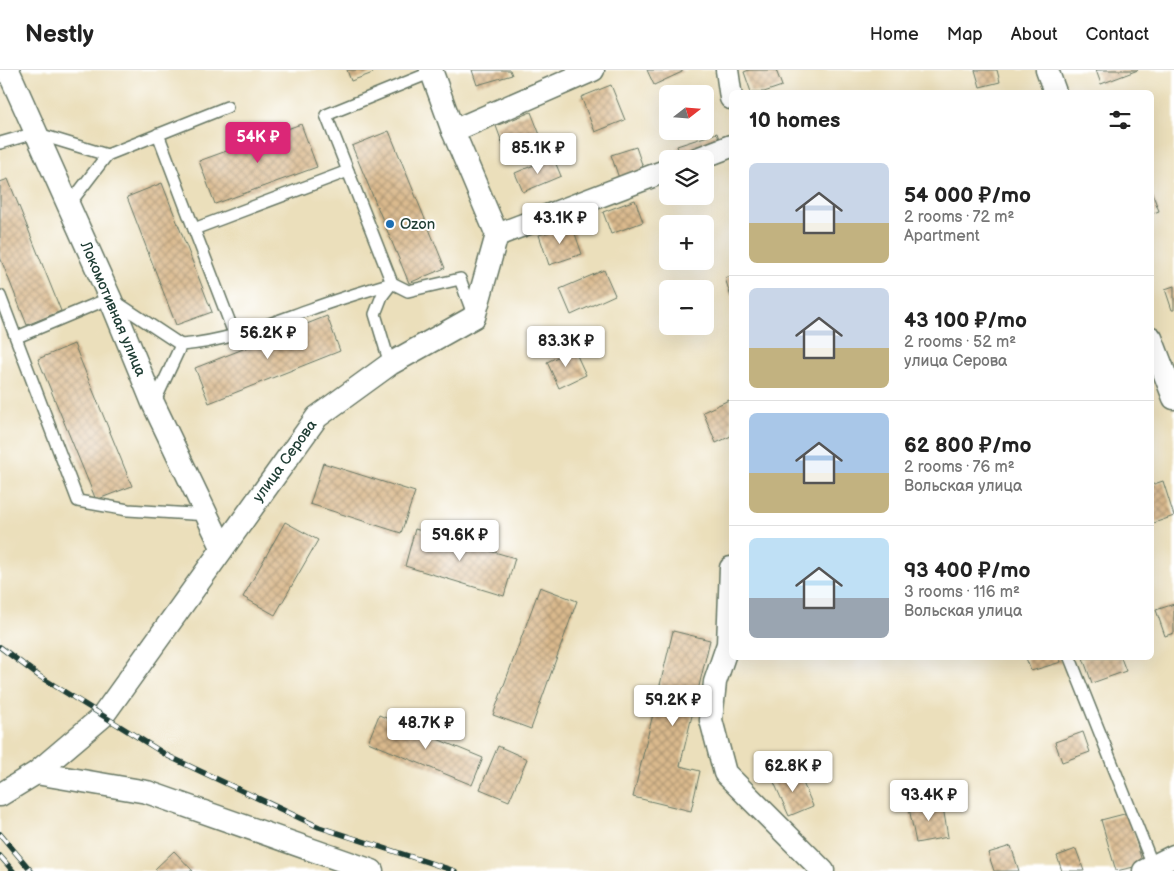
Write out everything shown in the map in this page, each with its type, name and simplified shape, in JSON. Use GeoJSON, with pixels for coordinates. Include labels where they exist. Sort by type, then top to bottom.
{"type":"FeatureCollection","features":[{"type":"Feature","properties":{"kind":"street","name":"Локомотивная улица"},"geometry":{"type":"LineString","coordinates":[[8,70],[110,298],[153,403],[222,547]]}},
{"type":"Feature","properties":{"kind":"street"},"geometry":{"type":"LineString","coordinates":[[453,131],[593,70]]}},
{"type":"Feature","properties":{"kind":"street"},"geometry":{"type":"LineString","coordinates":[[727,70],[730,90]]}},
{"type":"Feature","properties":{"kind":"street"},"geometry":{"type":"LineString","coordinates":[[1047,70],[1055,90]]}},
{"type":"Feature","properties":{"kind":"street"},"geometry":{"type":"LineString","coordinates":[[432,71],[453,131],[497,236],[474,316]]}},
{"type":"Feature","properties":{"kind":"street"},"geometry":{"type":"LineString","coordinates":[[714,152],[729,147]]}},
{"type":"Feature","properties":{"kind":"street"},"geometry":{"type":"LineString","coordinates":[[497,236],[659,173]]}},
{"type":"Feature","properties":{"kind":"street","name":"улица Серова"},"geometry":{"type":"LineString","coordinates":[[0,795],[36,773],[102,717],[317,417],[390,364],[474,316]]}},
{"type":"Feature","properties":{"kind":"street"},"geometry":{"type":"LineString","coordinates":[[1159,350],[1174,398]]}},
{"type":"Feature","properties":{"kind":"street"},"geometry":{"type":"LineString","coordinates":[[729,619],[728,644],[715,682],[711,720],[725,773],[823,871]]}},
{"type":"Feature","properties":{"kind":"street"},"geometry":{"type":"LineString","coordinates":[[36,773],[147,792],[372,871]]}},
{"type":"Feature","properties":{"kind":"street"},"geometry":{"type":"LineString","coordinates":[[1148,868],[1174,856]]}},
{"type":"Feature","properties":{"kind":"lane"},"geometry":{"type":"LineString","coordinates":[[432,71],[326,115],[392,283],[408,291],[460,279],[474,316]]}},
{"type":"Feature","properties":{"kind":"lane"},"geometry":{"type":"LineString","coordinates":[[68,206],[107,155],[227,106]]}},
{"type":"Feature","properties":{"kind":"lane"},"geometry":{"type":"LineString","coordinates":[[0,143],[35,133],[107,155]]}},
{"type":"Feature","properties":{"kind":"lane"},"geometry":{"type":"LineString","coordinates":[[158,134],[235,336]]}},
{"type":"Feature","properties":{"kind":"lane"},"geometry":{"type":"LineString","coordinates":[[194,229],[348,171]]}},
{"type":"Feature","properties":{"kind":"lane"},"geometry":{"type":"LineString","coordinates":[[17,337],[110,298],[181,345],[212,342],[235,336],[332,301],[392,283]]}},
{"type":"Feature","properties":{"kind":"lane"},"geometry":{"type":"LineString","coordinates":[[390,364],[375,314],[382,296],[392,283]]}},
{"type":"Feature","properties":{"kind":"lane"},"geometry":{"type":"LineString","coordinates":[[0,296],[78,501],[128,510],[208,515]]}},
{"type":"Feature","properties":{"kind":"lane"},"geometry":{"type":"LineString","coordinates":[[153,403],[181,345]]}},
{"type":"Feature","properties":{"kind":"lane"},"geometry":{"type":"LineString","coordinates":[[1071,660],[1148,868]]}},
{"type":"Feature","properties":{"kind":"building"},"geometry":{"type":"Polygon","coordinates":[[[347,70],[372,70],[373,73],[351,81],[347,70]]]}},
{"type":"Feature","properties":{"kind":"building"},"geometry":{"type":"Polygon","coordinates":[[[472,70],[510,70],[512,75],[477,85],[472,70]]]}},
{"type":"Feature","properties":{"kind":"building"},"geometry":{"type":"Polygon","coordinates":[[[647,70],[682,70],[682,72],[654,85],[647,70]]]}},
{"type":"Feature","properties":{"kind":"building"},"geometry":{"type":"Polygon","coordinates":[[[749,70],[776,70],[782,86],[770,90],[750,90],[744,72],[749,70]]]}},
{"type":"Feature","properties":{"kind":"building"},"geometry":{"type":"Polygon","coordinates":[[[975,70],[997,70],[1000,82],[980,87],[975,70]]]}},
{"type":"Feature","properties":{"kind":"building"},"geometry":{"type":"Polygon","coordinates":[[[1096,70],[1138,70],[1101,84],[1096,70]]]}},
{"type":"Feature","properties":{"kind":"building"},"geometry":{"type":"Polygon","coordinates":[[[611,85],[625,120],[595,132],[581,97],[611,85]]]}},
{"type":"Feature","properties":{"kind":"building"},"geometry":{"type":"Polygon","coordinates":[[[531,112],[542,140],[506,153],[496,126],[531,112]]]}},
{"type":"Feature","properties":{"kind":"building"},"geometry":{"type":"Polygon","coordinates":[[[301,124],[317,167],[215,204],[199,161],[301,124]]]}},
{"type":"Feature","properties":{"kind":"building"},"geometry":{"type":"Polygon","coordinates":[[[389,131],[445,268],[409,283],[352,146],[389,131]]]}},
{"type":"Feature","properties":{"kind":"building"},"geometry":{"type":"Polygon","coordinates":[[[717,133],[723,151],[714,154],[714,150],[678,150],[677,146],[695,140],[714,140],[714,134],[717,133]]]}},
{"type":"Feature","properties":{"kind":"building"},"geometry":{"type":"Polygon","coordinates":[[[636,147],[646,176],[621,184],[611,155],[636,147]]]}},
{"type":"Feature","properties":{"kind":"building"},"geometry":{"type":"Polygon","coordinates":[[[553,157],[561,176],[523,192],[515,173],[553,157]]]}},
{"type":"Feature","properties":{"kind":"building"},"geometry":{"type":"Polygon","coordinates":[[[8,179],[61,311],[27,325],[0,257],[0,182],[8,179]]]}},
{"type":"Feature","properties":{"kind":"building"},"geometry":{"type":"Polygon","coordinates":[[[162,183],[212,312],[176,325],[127,197],[162,183]]]}},
{"type":"Feature","properties":{"kind":"building"},"geometry":{"type":"Polygon","coordinates":[[[1154,198],[1159,211],[1154,213],[1154,198]]]}},
{"type":"Feature","properties":{"kind":"building"},"geometry":{"type":"Polygon","coordinates":[[[635,200],[643,222],[611,234],[603,212],[635,200]]]}},
{"type":"Feature","properties":{"kind":"building"},"geometry":{"type":"Polygon","coordinates":[[[572,225],[582,254],[549,265],[539,235],[572,225]]]}},
{"type":"Feature","properties":{"kind":"building"},"geometry":{"type":"Polygon","coordinates":[[[604,270],[615,295],[571,315],[560,289],[604,270]]]}},
{"type":"Feature","properties":{"kind":"building"},"geometry":{"type":"Polygon","coordinates":[[[729,277],[729,291],[725,278],[729,277]]]}},
{"type":"Feature","properties":{"kind":"building"},"geometry":{"type":"Polygon","coordinates":[[[1174,286],[1174,310],[1172,310],[1165,289],[1174,286]]]}},
{"type":"Feature","properties":{"kind":"building"},"geometry":{"type":"Polygon","coordinates":[[[327,316],[340,351],[209,403],[195,368],[327,316]]]}},
{"type":"Feature","properties":{"kind":"building"},"geometry":{"type":"Polygon","coordinates":[[[74,344],[132,486],[96,500],[38,359],[74,344]]]}},
{"type":"Feature","properties":{"kind":"building"},"geometry":{"type":"Polygon","coordinates":[[[574,349],[586,375],[559,388],[547,362],[574,349]]]}},
{"type":"Feature","properties":{"kind":"building"},"geometry":{"type":"Polygon","coordinates":[[[729,400],[729,437],[716,443],[703,412],[729,400]]]}},
{"type":"Feature","properties":{"kind":"building"},"geometry":{"type":"Polygon","coordinates":[[[323,463],[415,492],[401,533],[310,504],[323,463]]]}},
{"type":"Feature","properties":{"kind":"building"},"geometry":{"type":"Polygon","coordinates":[[[1163,481],[1174,516],[1154,523],[1154,484],[1163,481]]]}},
{"type":"Feature","properties":{"kind":"building"},"geometry":{"type":"Polygon","coordinates":[[[285,522],[318,540],[275,615],[243,597],[285,522]]]}},
{"type":"Feature","properties":{"kind":"building"},"geometry":{"type":"Polygon","coordinates":[[[415,529],[515,558],[504,596],[405,566],[415,529]]]}},
{"type":"Feature","properties":{"kind":"building"},"geometry":{"type":"Polygon","coordinates":[[[540,587],[577,601],[531,729],[493,715],[540,587]]]}},
{"type":"Feature","properties":{"kind":"building"},"geometry":{"type":"Polygon","coordinates":[[[1174,604],[1174,633],[1165,636],[1156,610],[1174,604]]]}},
{"type":"Feature","properties":{"kind":"building"},"geometry":{"type":"Polygon","coordinates":[[[673,631],[710,640],[680,766],[700,771],[691,811],[633,797],[673,631]]]}},
{"type":"Feature","properties":{"kind":"building"},"geometry":{"type":"Polygon","coordinates":[[[1027,660],[1060,660],[1061,662],[1031,671],[1027,660]]]}},
{"type":"Feature","properties":{"kind":"building"},"geometry":{"type":"Polygon","coordinates":[[[1084,660],[1122,660],[1126,671],[1092,683],[1084,660]]]}},
{"type":"Feature","properties":{"kind":"building"},"geometry":{"type":"Polygon","coordinates":[[[379,715],[483,758],[472,785],[368,742],[379,715]]]}},
{"type":"Feature","properties":{"kind":"building"},"geometry":{"type":"Polygon","coordinates":[[[1083,732],[1090,752],[1062,762],[1055,742],[1083,732]]]}},
{"type":"Feature","properties":{"kind":"building"},"geometry":{"type":"Polygon","coordinates":[[[498,746],[527,759],[509,801],[480,789],[498,746]]]}},
{"type":"Feature","properties":{"kind":"building"},"geometry":{"type":"Polygon","coordinates":[[[797,769],[813,806],[789,816],[773,780],[797,769]]]}},
{"type":"Feature","properties":{"kind":"building"},"geometry":{"type":"Polygon","coordinates":[[[942,801],[948,837],[916,843],[909,808],[942,801]]]}},
{"type":"Feature","properties":{"kind":"building"},"geometry":{"type":"Polygon","coordinates":[[[1128,813],[1143,865],[1116,871],[1101,820],[1128,813]]]}},
{"type":"Feature","properties":{"kind":"building"},"geometry":{"type":"Polygon","coordinates":[[[1011,846],[1019,871],[994,871],[988,853],[1011,846]]]}},
{"type":"Feature","properties":{"kind":"building"},"geometry":{"type":"Polygon","coordinates":[[[1076,849],[1084,871],[1062,871],[1057,856],[1076,849]]]}},
{"type":"Feature","properties":{"kind":"building"},"geometry":{"type":"Polygon","coordinates":[[[174,851],[193,871],[158,871],[155,869],[174,851]]]}},
{"type":"Feature","properties":{"kind":"railway"},"geometry":{"type":"LineString","coordinates":[[0,647],[39,676],[168,756],[319,827],[455,871]]}},
{"type":"Feature","properties":{"kind":"railway"},"geometry":{"type":"LineString","coordinates":[[0,834],[31,871]]}},
{"type":"Feature","properties":{"kind":"railway"},"geometry":{"type":"LineString","coordinates":[[0,856],[13,871]]}},
{"type":"Feature","properties":{"kind":"place","name":"Ozon"},"geometry":{"type":"Point","coordinates":[390,224]}}]}
